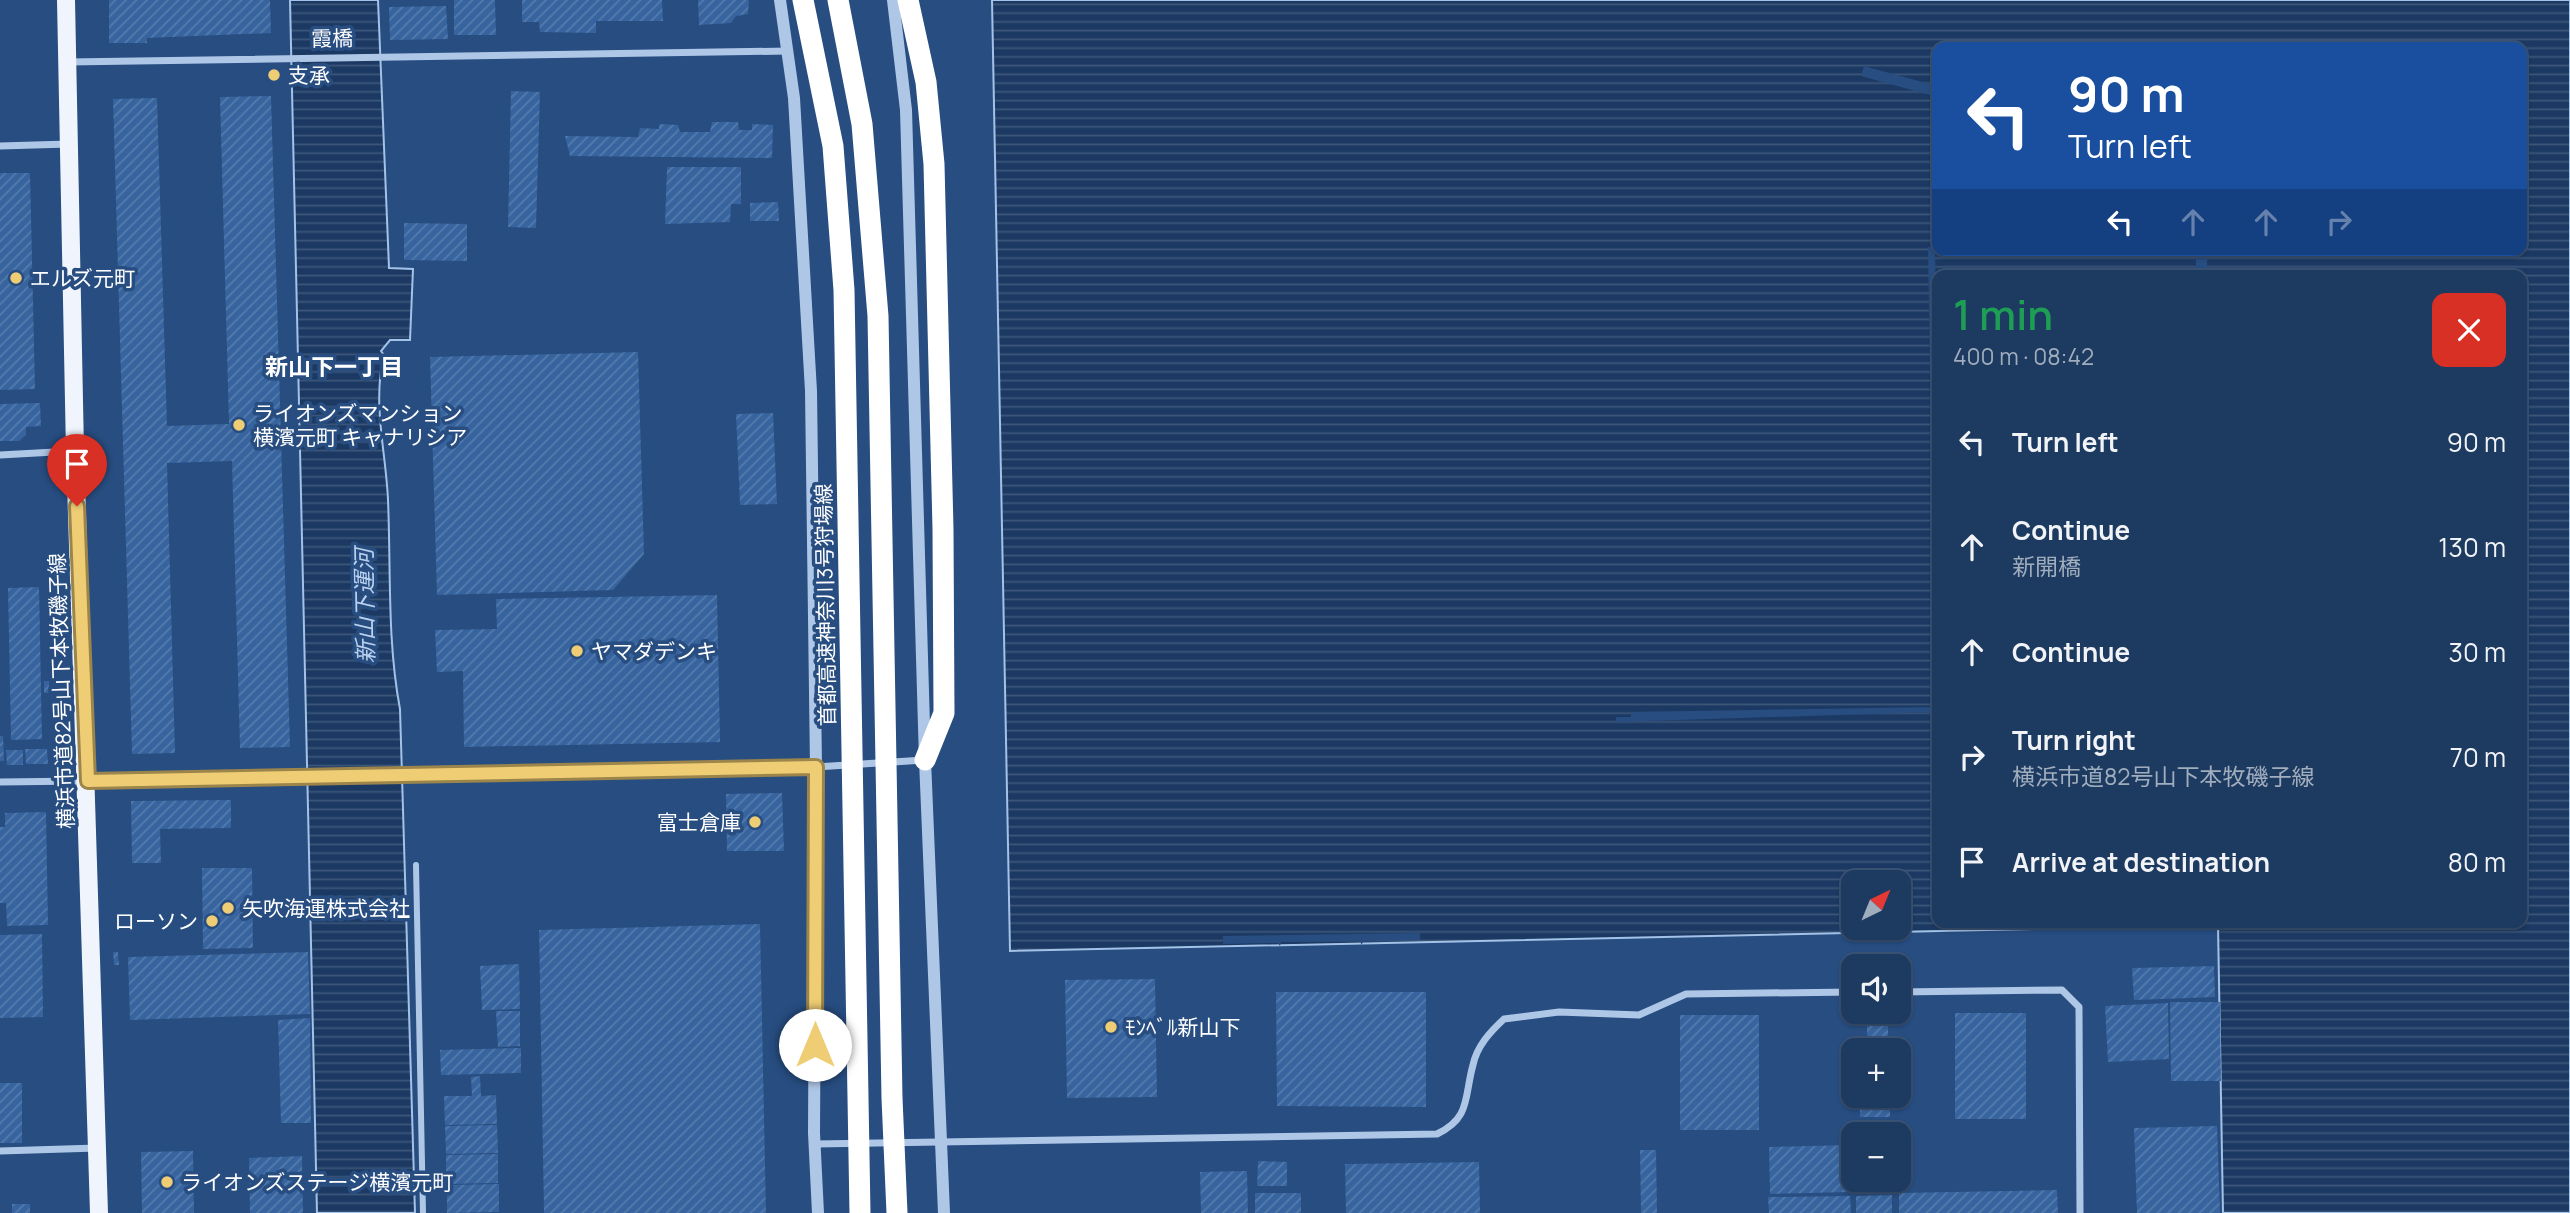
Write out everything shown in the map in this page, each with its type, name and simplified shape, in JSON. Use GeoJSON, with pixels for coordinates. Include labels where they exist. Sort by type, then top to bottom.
{"type":"FeatureCollection","features":[{"type":"Feature","properties":{"kind":"highway","name":"首都高速神奈川3号狩場線"},"geometry":{"type":"LineString","coordinates":[[803,0],[833,146],[844,290],[860,1213]]}},
{"type":"Feature","properties":{"kind":"highway"},"geometry":{"type":"LineString","coordinates":[[838,0],[862,124],[878,316],[892,1098],[897,1213]]}},
{"type":"Feature","properties":{"kind":"highway"},"geometry":{"type":"LineString","coordinates":[[908,0],[926,82],[934,164],[943,528],[944,713],[925,760]]}},
{"type":"Feature","properties":{"kind":"main road","name":"横浜市道82号山下本牧磯子線"},"geometry":{"type":"LineString","coordinates":[[66,0],[75,451],[88,781],[99,1213]]}},
{"type":"Feature","properties":{"kind":"street"},"geometry":{"type":"LineString","coordinates":[[779,0],[789,51],[804,238],[810,377],[816,767],[815,1144],[818,1213]]}},
{"type":"Feature","properties":{"kind":"street"},"geometry":{"type":"LineString","coordinates":[[893,0],[906,110],[925,760],[944,1213]]}},
{"type":"Feature","properties":{"kind":"street","name":"霞橋"},"geometry":{"type":"LineString","coordinates":[[68,62],[387,55],[789,51]]}},
{"type":"Feature","properties":{"kind":"street"},"geometry":{"type":"LineString","coordinates":[[0,146],[69,144]]}},
{"type":"Feature","properties":{"kind":"street"},"geometry":{"type":"LineString","coordinates":[[0,455],[75,451]]}},
{"type":"Feature","properties":{"kind":"street"},"geometry":{"type":"LineString","coordinates":[[0,782],[816,767],[925,760]]}},
{"type":"Feature","properties":{"kind":"street"},"geometry":{"type":"LineString","coordinates":[[416,865],[423,1213]]}},
{"type":"Feature","properties":{"kind":"street"},"geometry":{"type":"LineString","coordinates":[[1911,992],[2062,990],[2079,1007],[2080,1213]]}},
{"type":"Feature","properties":{"kind":"street"},"geometry":{"type":"LineString","coordinates":[[815,1144],[1437,1134],[1456,1125],[1467,1101],[1473,1063],[1479,1048],[1504,1019],[1559,1012],[1639,1015],[1686,994],[1841,992]]}},
{"type":"Feature","properties":{"kind":"street"},"geometry":{"type":"LineString","coordinates":[[0,1152],[97,1147]]}},
{"type":"Feature","properties":{"kind":"water","name":"新山下運河"},"geometry":{"type":"Polygon","coordinates":[[[290,0],[378,0],[389,268],[413,269],[410,340],[390,340],[381,351],[384,355],[379,409],[388,500],[391,631],[400,709],[415,1213],[317,1213],[290,0]]]}},
{"type":"Feature","properties":{"kind":"water"},"geometry":{"type":"Polygon","coordinates":[[[992,0],[2570,0],[2570,1213],[2223,1213],[2218,928],[2527,928],[2527,270],[1932,270],[1932,928],[2079,928],[1911,932],[1911,870],[1841,870],[1841,933],[1010,951],[992,0]]]}},
{"type":"Feature","properties":{"kind":"pier"},"geometry":{"type":"Polygon","coordinates":[[[1864,66],[1932,85],[1932,96],[1861,76],[1864,66]]]}},
{"type":"Feature","properties":{"kind":"pier"},"geometry":{"type":"Polygon","coordinates":[[[1928,247],[1932,247],[1932,256],[1935,256],[1935,270],[1932,270],[1932,510],[1928,247]]]}},
{"type":"Feature","properties":{"kind":"pier"},"geometry":{"type":"Polygon","coordinates":[[[2196,256],[2207,256],[2207,270],[2196,270],[2196,256]]]}},
{"type":"Feature","properties":{"kind":"pier"},"geometry":{"type":"Polygon","coordinates":[[[1932,707],[1932,712],[1616,722],[1616,717],[1631,717],[1631,712],[1932,707]]]}},
{"type":"Feature","properties":{"kind":"pier"},"geometry":{"type":"Polygon","coordinates":[[[1420,933],[1420,940],[1364,941],[1361,945],[1361,941],[1281,942],[1280,946],[1278,943],[1223,944],[1223,936],[1420,933]]]}},
{"type":"Feature","properties":{"kind":"building"},"geometry":{"type":"Polygon","coordinates":[[[109,0],[270,0],[271,33],[147,38],[147,43],[109,43],[109,0]]]}},
{"type":"Feature","properties":{"kind":"building"},"geometry":{"type":"Polygon","coordinates":[[[454,0],[495,0],[496,35],[454,35],[454,0]]]}},
{"type":"Feature","properties":{"kind":"building"},"geometry":{"type":"Polygon","coordinates":[[[522,0],[662,0],[663,21],[596,21],[596,33],[540,32],[539,22],[522,22],[522,0]]]}},
{"type":"Feature","properties":{"kind":"building"},"geometry":{"type":"Polygon","coordinates":[[[698,0],[749,0],[748,14],[736,16],[731,23],[699,25],[698,0]]]}},
{"type":"Feature","properties":{"kind":"building"},"geometry":{"type":"Polygon","coordinates":[[[446,6],[448,39],[390,40],[389,7],[446,6]]]}},
{"type":"Feature","properties":{"kind":"building"},"geometry":{"type":"Polygon","coordinates":[[[511,91],[540,92],[536,228],[508,227],[511,91]]]}},
{"type":"Feature","properties":{"kind":"building","name":"ライオンズマンション 横濱元町 キャナリシア"},"geometry":{"type":"Polygon","coordinates":[[[271,96],[290,747],[240,748],[232,461],[167,463],[175,753],[132,754],[113,99],[157,98],[167,426],[229,424],[220,97],[271,96]]]}},
{"type":"Feature","properties":{"kind":"building"},"geometry":{"type":"Polygon","coordinates":[[[712,122],[738,122],[739,130],[752,130],[752,124],[773,125],[772,158],[570,156],[565,136],[638,137],[640,128],[659,129],[659,124],[678,125],[680,132],[710,132],[712,122]]]}},
{"type":"Feature","properties":{"kind":"building"},"geometry":{"type":"Polygon","coordinates":[[[667,167],[741,167],[741,204],[731,204],[730,222],[665,224],[667,167]]]}},
{"type":"Feature","properties":{"kind":"building","name":"エルズ元町"},"geometry":{"type":"Polygon","coordinates":[[[0,173],[30,173],[35,389],[0,390],[0,173]]]}},
{"type":"Feature","properties":{"kind":"building"},"geometry":{"type":"Polygon","coordinates":[[[778,202],[779,221],[750,221],[750,203],[778,202]]]}},
{"type":"Feature","properties":{"kind":"building"},"geometry":{"type":"Polygon","coordinates":[[[404,223],[467,224],[467,261],[404,260],[404,223]]]}},
{"type":"Feature","properties":{"kind":"building"},"geometry":{"type":"Polygon","coordinates":[[[638,352],[644,554],[613,590],[437,595],[430,357],[638,352]]]}},
{"type":"Feature","properties":{"kind":"building"},"geometry":{"type":"Polygon","coordinates":[[[40,403],[41,426],[26,427],[26,435],[19,441],[0,441],[0,404],[40,403]]]}},
{"type":"Feature","properties":{"kind":"building"},"geometry":{"type":"Polygon","coordinates":[[[773,413],[777,504],[740,505],[736,414],[773,413]]]}},
{"type":"Feature","properties":{"kind":"building"},"geometry":{"type":"Polygon","coordinates":[[[39,587],[42,739],[11,740],[8,588],[39,587]]]}},
{"type":"Feature","properties":{"kind":"building","name":"ヤマダデンキ"},"geometry":{"type":"Polygon","coordinates":[[[717,595],[720,742],[464,747],[463,671],[437,672],[435,630],[497,629],[496,599],[717,595]]]}},
{"type":"Feature","properties":{"kind":"building"},"geometry":{"type":"Polygon","coordinates":[[[44,681],[49,681],[49,693],[44,693],[44,681]]]}},
{"type":"Feature","properties":{"kind":"building"},"geometry":{"type":"Polygon","coordinates":[[[0,736],[3,736],[4,761],[0,761],[0,736]]]}},
{"type":"Feature","properties":{"kind":"building"},"geometry":{"type":"Polygon","coordinates":[[[25,749],[47,749],[48,764],[26,764],[25,749]]]}},
{"type":"Feature","properties":{"kind":"building"},"geometry":{"type":"Polygon","coordinates":[[[6,750],[23,750],[23,765],[7,765],[6,750]]]}},
{"type":"Feature","properties":{"kind":"building","name":"富士倉庫"},"geometry":{"type":"Polygon","coordinates":[[[782,793],[784,851],[727,851],[726,794],[782,793]]]}},
{"type":"Feature","properties":{"kind":"building"},"geometry":{"type":"Polygon","coordinates":[[[231,800],[231,828],[160,829],[161,863],[132,863],[131,801],[231,800]]]}},
{"type":"Feature","properties":{"kind":"building"},"geometry":{"type":"Polygon","coordinates":[[[46,812],[48,925],[7,926],[6,903],[0,903],[0,827],[5,827],[5,813],[46,812]]]}},
{"type":"Feature","properties":{"kind":"building","name":"矢吹海運株式会社"},"geometry":{"type":"Polygon","coordinates":[[[202,868],[252,868],[253,948],[203,949],[202,868]]]}},
{"type":"Feature","properties":{"kind":"building"},"geometry":{"type":"Polygon","coordinates":[[[760,924],[766,1213],[544,1213],[539,930],[760,924]]]}},
{"type":"Feature","properties":{"kind":"building"},"geometry":{"type":"Polygon","coordinates":[[[42,934],[43,1017],[0,1018],[0,935],[42,934]]]}},
{"type":"Feature","properties":{"kind":"building"},"geometry":{"type":"Polygon","coordinates":[[[113,952],[118,952],[119,965],[114,965],[113,952]]]}},
{"type":"Feature","properties":{"kind":"building"},"geometry":{"type":"Polygon","coordinates":[[[308,952],[310,1014],[130,1020],[128,957],[308,952]]]}},
{"type":"Feature","properties":{"kind":"building"},"geometry":{"type":"Polygon","coordinates":[[[519,964],[520,1009],[482,1010],[480,966],[519,964]]]}},
{"type":"Feature","properties":{"kind":"building"},"geometry":{"type":"Polygon","coordinates":[[[2214,966],[2215,997],[2134,1000],[2132,968],[2214,966]]]}},
{"type":"Feature","properties":{"kind":"building","name":"ﾓﾝﾍﾞﾙ新山下"},"geometry":{"type":"Polygon","coordinates":[[[1155,979],[1157,1097],[1067,1098],[1065,980],[1155,979]]]}},
{"type":"Feature","properties":{"kind":"building"},"geometry":{"type":"Polygon","coordinates":[[[1276,992],[1426,992],[1426,1107],[1277,1106],[1276,992]]]}},
{"type":"Feature","properties":{"kind":"building"},"geometry":{"type":"Polygon","coordinates":[[[2170,1002],[2220,1002],[2221,1081],[2171,1081],[2170,1002]]]}},
{"type":"Feature","properties":{"kind":"building"},"geometry":{"type":"Polygon","coordinates":[[[2168,1003],[2169,1059],[2108,1062],[2105,1006],[2168,1003]]]}},
{"type":"Feature","properties":{"kind":"building"},"geometry":{"type":"Polygon","coordinates":[[[496,1011],[520,1011],[520,1046],[498,1047],[496,1011]]]}},
{"type":"Feature","properties":{"kind":"building"},"geometry":{"type":"Polygon","coordinates":[[[1955,1013],[2026,1013],[2026,1119],[1955,1119],[1955,1013]]]}},
{"type":"Feature","properties":{"kind":"building"},"geometry":{"type":"Polygon","coordinates":[[[1680,1015],[1759,1015],[1759,1130],[1680,1130],[1680,1015]]]}},
{"type":"Feature","properties":{"kind":"building"},"geometry":{"type":"Polygon","coordinates":[[[310,1018],[311,1123],[281,1123],[278,1020],[310,1018]]]}},
{"type":"Feature","properties":{"kind":"building"},"geometry":{"type":"Polygon","coordinates":[[[1867,1024],[1888,1024],[1888,1038],[1867,1038],[1867,1024]]]}},
{"type":"Feature","properties":{"kind":"building"},"geometry":{"type":"Polygon","coordinates":[[[521,1048],[521,1073],[441,1075],[440,1050],[521,1048]]]}},
{"type":"Feature","properties":{"kind":"building"},"geometry":{"type":"Polygon","coordinates":[[[480,1076],[481,1096],[496,1095],[497,1124],[445,1125],[444,1096],[472,1096],[471,1077],[480,1076]]]}},
{"type":"Feature","properties":{"kind":"building"},"geometry":{"type":"Polygon","coordinates":[[[0,1083],[22,1083],[22,1143],[0,1143],[0,1083]]]}},
{"type":"Feature","properties":{"kind":"building"},"geometry":{"type":"Polygon","coordinates":[[[1860,1108],[1890,1108],[1890,1117],[1860,1117],[1860,1108]]]}},
{"type":"Feature","properties":{"kind":"building"},"geometry":{"type":"Polygon","coordinates":[[[497,1125],[498,1153],[446,1154],[445,1126],[497,1125]]]}},
{"type":"Feature","properties":{"kind":"building"},"geometry":{"type":"Polygon","coordinates":[[[2217,1126],[2220,1213],[2137,1213],[2134,1128],[2217,1126]]]}},
{"type":"Feature","properties":{"kind":"building"},"geometry":{"type":"Polygon","coordinates":[[[1841,1145],[1841,1192],[1851,1192],[1770,1194],[1769,1147],[1841,1145]]]}},
{"type":"Feature","properties":{"kind":"building"},"geometry":{"type":"Polygon","coordinates":[[[1640,1150],[1656,1150],[1657,1213],[1641,1213],[1640,1150]]]}},
{"type":"Feature","properties":{"kind":"building","name":"ライオンズステージ横濱元町"},"geometry":{"type":"Polygon","coordinates":[[[193,1151],[194,1213],[142,1213],[141,1152],[193,1151]]]}},
{"type":"Feature","properties":{"kind":"building"},"geometry":{"type":"Polygon","coordinates":[[[498,1154],[498,1183],[446,1184],[446,1155],[498,1154]]]}},
{"type":"Feature","properties":{"kind":"building"},"geometry":{"type":"Polygon","coordinates":[[[302,1156],[303,1213],[250,1213],[249,1158],[302,1156]]]}},
{"type":"Feature","properties":{"kind":"building"},"geometry":{"type":"Polygon","coordinates":[[[1258,1161],[1287,1162],[1287,1186],[1257,1186],[1258,1161]]]}},
{"type":"Feature","properties":{"kind":"building"},"geometry":{"type":"Polygon","coordinates":[[[1479,1162],[1480,1213],[1346,1213],[1345,1164],[1479,1162]]]}},
{"type":"Feature","properties":{"kind":"building"},"geometry":{"type":"Polygon","coordinates":[[[1247,1171],[1248,1213],[1201,1213],[1200,1172],[1247,1171]]]}},
{"type":"Feature","properties":{"kind":"building"},"geometry":{"type":"Polygon","coordinates":[[[499,1184],[499,1212],[447,1213],[447,1185],[499,1184]]]}},
{"type":"Feature","properties":{"kind":"building"},"geometry":{"type":"Polygon","coordinates":[[[2057,1190],[2058,1213],[1899,1213],[1899,1193],[2057,1190]]]}},
{"type":"Feature","properties":{"kind":"building"},"geometry":{"type":"Polygon","coordinates":[[[1255,1193],[1301,1193],[1301,1213],[1255,1213],[1255,1193]]]}},
{"type":"Feature","properties":{"kind":"building"},"geometry":{"type":"Polygon","coordinates":[[[1892,1195],[1892,1213],[1856,1213],[1856,1196],[1892,1195]]]}},
{"type":"Feature","properties":{"kind":"building"},"geometry":{"type":"Polygon","coordinates":[[[1850,1196],[1851,1213],[1769,1213],[1768,1197],[1850,1196]]]}},
{"type":"Feature","properties":{"kind":"building"},"geometry":{"type":"Polygon","coordinates":[[[12,1204],[30,1204],[30,1213],[12,1213],[12,1204]]]}},
{"type":"Feature","properties":{"kind":"place","name":"支承"},"geometry":{"type":"Point","coordinates":[274,75]}},
{"type":"Feature","properties":{"kind":"place","name":"エルズ元町"},"geometry":{"type":"Point","coordinates":[16,278]}},
{"type":"Feature","properties":{"kind":"place","name":"ライオンズマンション 横濱元町 キャナリシア"},"geometry":{"type":"Point","coordinates":[239,425]}},
{"type":"Feature","properties":{"kind":"place","name":"ヤマダデンキ"},"geometry":{"type":"Point","coordinates":[577,651]}},
{"type":"Feature","properties":{"kind":"place","name":"富士倉庫"},"geometry":{"type":"Point","coordinates":[755,822]}},
{"type":"Feature","properties":{"kind":"place","name":"矢吹海運株式会社"},"geometry":{"type":"Point","coordinates":[228,908]}},
{"type":"Feature","properties":{"kind":"place","name":"ローソン"},"geometry":{"type":"Point","coordinates":[212,921]}},
{"type":"Feature","properties":{"kind":"place","name":"ﾓﾝﾍﾞﾙ新山下"},"geometry":{"type":"Point","coordinates":[1111,1027]}},
{"type":"Feature","properties":{"kind":"place","name":"ライオンズステージ横濱元町"},"geometry":{"type":"Point","coordinates":[167,1182]}},
{"type":"Feature","properties":{"kind":"district","name":"新山下一丁目"},"geometry":{"type":"Point","coordinates":[334,366]}},
{"type":"Feature","properties":{"kind":"route"},"geometry":{"type":"LineString","coordinates":[[77,506],[88,781],[816,767],[815,1045]]}}]}
